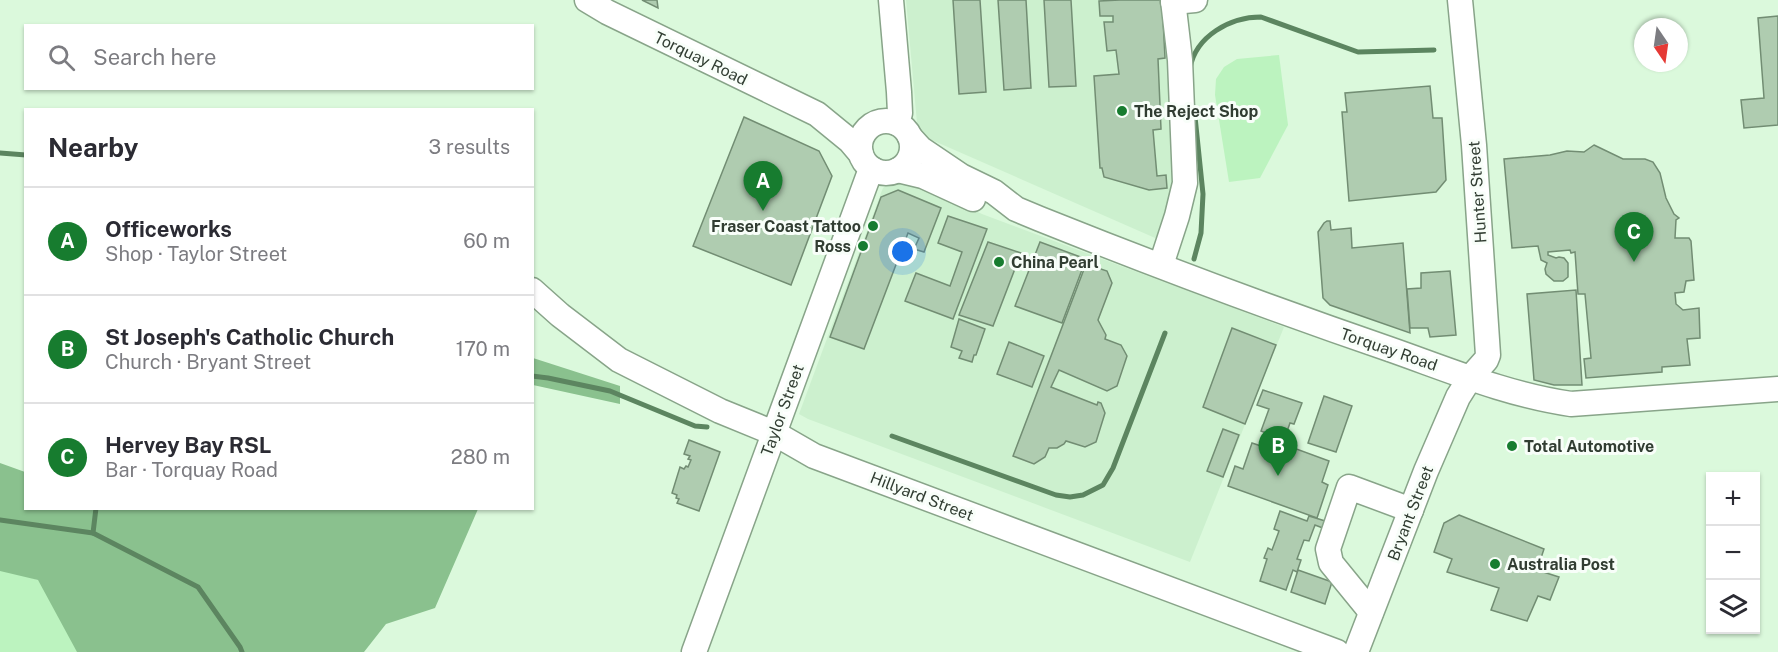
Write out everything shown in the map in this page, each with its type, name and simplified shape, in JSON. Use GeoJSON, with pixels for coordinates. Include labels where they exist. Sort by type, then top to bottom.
{"type":"FeatureCollection","features":[{"type":"Feature","properties":{"kind":"street","name":"Torquay Road"},"geometry":{"type":"LineString","coordinates":[[587,0],[607,12],[817,114],[850,141],[868,162]]}},
{"type":"Feature","properties":{"kind":"street"},"geometry":{"type":"LineString","coordinates":[[891,0],[900,113],[894,128]]}},
{"type":"Feature","properties":{"kind":"street","name":"Hunter Street"},"geometry":{"type":"LineString","coordinates":[[1460,0],[1471,105],[1488,355],[1470,378]]}},
{"type":"Feature","properties":{"kind":"street"},"geometry":{"type":"LineString","coordinates":[[1161,265],[1185,183],[1180,1]]}},
{"type":"Feature","properties":{"kind":"street","name":"Torquay Road"},"geometry":{"type":"LineString","coordinates":[[817,114],[894,128],[961,176],[994,192],[1016,209],[1066,230],[1332,330],[1470,378],[1543,400],[1571,404],[1778,388]]}},
{"type":"Feature","properties":{"kind":"street"},"geometry":{"type":"LineString","coordinates":[[894,128],[912,152],[909,159],[898,170],[882,172],[868,162],[860,145],[862,137],[867,129],[894,128]]}},
{"type":"Feature","properties":{"kind":"street","name":"Taylor Street"},"geometry":{"type":"LineString","coordinates":[[694,652],[868,177],[868,162]]}},
{"type":"Feature","properties":{"kind":"street","name":"Torquay Road"},"geometry":{"type":"LineString","coordinates":[[898,170],[923,176],[990,207],[1016,209]]}},
{"type":"Feature","properties":{"kind":"street","name":"Hillyard Street"},"geometry":{"type":"LineString","coordinates":[[534,292],[560,315],[619,360],[720,411],[774,433],[816,457],[1337,652]]}},
{"type":"Feature","properties":{"kind":"street","name":"Bryant Street"},"geometry":{"type":"LineString","coordinates":[[1356,652],[1458,397],[1470,378]]}},
{"type":"Feature","properties":{"kind":"street"},"geometry":{"type":"LineString","coordinates":[[1371,612],[1331,562],[1328,549],[1349,487],[1411,510]]}},
{"type":"Feature","properties":{"kind":"shaded area"},"geometry":{"type":"Polygon","coordinates":[[[906,0],[1170,0],[1175,180],[1162,241],[918,134],[906,0]]]}},
{"type":"Feature","properties":{"kind":"shaded area"},"geometry":{"type":"Polygon","coordinates":[[[1279,55],[1288,125],[1260,178],[1229,182],[1215,95],[1216,79],[1224,67],[1237,59],[1279,55]]]}},
{"type":"Feature","properties":{"kind":"shaded area"},"geometry":{"type":"Polygon","coordinates":[[[900,180],[982,214],[1284,327],[1190,562],[799,414],[883,188],[889,183],[900,180]]]}},
{"type":"Feature","properties":{"kind":"shaded area"},"geometry":{"type":"Polygon","coordinates":[[[534,358],[620,386],[620,404],[534,385],[534,358]]]}},
{"type":"Feature","properties":{"kind":"shaded area"},"geometry":{"type":"Polygon","coordinates":[[[0,463],[24,472],[24,510],[478,510],[435,608],[386,624],[364,652],[77,652],[38,580],[0,571],[0,463]]]}},
{"type":"Feature","properties":{"kind":"shaded area"},"geometry":{"type":"Polygon","coordinates":[[[0,568],[38,580],[136,652],[0,652],[0,568]]]}},
{"type":"Feature","properties":{"kind":"building"},"geometry":{"type":"Polygon","coordinates":[[[642,0],[657,0],[658,8],[642,0]]]}},
{"type":"Feature","properties":{"kind":"building"},"geometry":{"type":"Polygon","coordinates":[[[953,0],[980,0],[986,92],[959,94],[953,0]]]}},
{"type":"Feature","properties":{"kind":"building"},"geometry":{"type":"Polygon","coordinates":[[[998,0],[1026,0],[1031,88],[1004,90],[998,0]]]}},
{"type":"Feature","properties":{"kind":"building"},"geometry":{"type":"Polygon","coordinates":[[[1044,0],[1071,0],[1076,86],[1049,87],[1044,0]]]}},
{"type":"Feature","properties":{"kind":"building"},"geometry":{"type":"Polygon","coordinates":[[[1162,0],[1165,58],[1158,59],[1161,129],[1153,130],[1157,176],[1166,175],[1167,188],[1149,190],[1104,177],[1102,168],[1100,168],[1094,76],[1119,74],[1116,50],[1107,51],[1104,22],[1113,22],[1113,16],[1100,16],[1099,1],[1162,0]]]}},
{"type":"Feature","properties":{"kind":"building"},"geometry":{"type":"Polygon","coordinates":[[[1778,16],[1778,125],[1744,128],[1741,100],[1764,98],[1758,18],[1778,16]]]}},
{"type":"Feature","properties":{"kind":"building"},"geometry":{"type":"Polygon","coordinates":[[[1430,86],[1433,118],[1442,118],[1446,180],[1436,192],[1349,201],[1342,112],[1347,112],[1345,93],[1430,86]]]}},
{"type":"Feature","properties":{"kind":"building"},"geometry":{"type":"Polygon","coordinates":[[[744,117],[819,151],[832,176],[791,285],[693,246],[744,117]]]}},
{"type":"Feature","properties":{"kind":"building"},"geometry":{"type":"Polygon","coordinates":[[[1594,145],[1623,159],[1645,159],[1653,162],[1660,173],[1666,198],[1674,214],[1679,218],[1676,220],[1675,238],[1689,238],[1691,241],[1694,280],[1686,281],[1684,292],[1675,293],[1676,304],[1683,310],[1699,308],[1700,338],[1687,339],[1690,365],[1662,367],[1662,372],[1586,378],[1584,359],[1591,358],[1585,294],[1578,294],[1575,252],[1571,253],[1570,250],[1548,252],[1548,255],[1564,258],[1568,263],[1568,277],[1563,281],[1554,281],[1546,274],[1547,263],[1541,260],[1538,246],[1512,248],[1504,159],[1550,155],[1567,151],[1584,152],[1594,145]]]}},
{"type":"Feature","properties":{"kind":"building"},"geometry":{"type":"Polygon","coordinates":[[[898,190],[941,208],[924,252],[914,249],[919,238],[908,233],[864,349],[830,337],[881,197],[898,190]]]}},
{"type":"Feature","properties":{"kind":"building"},"geometry":{"type":"Polygon","coordinates":[[[948,216],[987,229],[953,319],[905,301],[916,273],[950,286],[962,252],[938,243],[948,216]]]}},
{"type":"Feature","properties":{"kind":"building"},"geometry":{"type":"Polygon","coordinates":[[[1327,221],[1330,221],[1331,230],[1351,228],[1352,248],[1403,243],[1410,333],[1330,305],[1323,298],[1318,232],[1327,221]]]}},
{"type":"Feature","properties":{"kind":"building"},"geometry":{"type":"Polygon","coordinates":[[[988,242],[1021,253],[993,326],[959,315],[988,242]]]}},
{"type":"Feature","properties":{"kind":"building"},"geometry":{"type":"Polygon","coordinates":[[[1040,242],[1086,259],[1062,323],[1015,306],[1040,242]]]}},
{"type":"Feature","properties":{"kind":"building"},"geometry":{"type":"Polygon","coordinates":[[[1086,264],[1107,271],[1112,283],[1098,320],[1106,335],[1105,339],[1121,345],[1127,356],[1117,386],[1107,391],[1059,370],[1051,387],[1097,405],[1098,402],[1101,403],[1105,413],[1096,442],[1085,447],[1066,441],[1057,448],[1049,448],[1045,457],[1034,464],[1013,456],[1086,264]]]}},
{"type":"Feature","properties":{"kind":"building"},"geometry":{"type":"Polygon","coordinates":[[[1450,271],[1456,335],[1430,337],[1428,328],[1410,328],[1407,289],[1421,288],[1421,273],[1450,271]]]}},
{"type":"Feature","properties":{"kind":"building"},"geometry":{"type":"Polygon","coordinates":[[[1576,290],[1582,385],[1554,385],[1534,380],[1527,294],[1576,290]]]}},
{"type":"Feature","properties":{"kind":"building"},"geometry":{"type":"Polygon","coordinates":[[[959,319],[985,329],[972,362],[959,358],[962,351],[951,347],[959,319]]]}},
{"type":"Feature","properties":{"kind":"building"},"geometry":{"type":"Polygon","coordinates":[[[1232,328],[1276,345],[1245,424],[1203,407],[1232,328]]]}},
{"type":"Feature","properties":{"kind":"building"},"geometry":{"type":"Polygon","coordinates":[[[1009,342],[1044,356],[1032,387],[997,374],[1009,342]]]}},
{"type":"Feature","properties":{"kind":"building"},"geometry":{"type":"Polygon","coordinates":[[[1263,390],[1302,403],[1294,424],[1290,423],[1284,440],[1261,431],[1269,409],[1257,405],[1263,390]]]}},
{"type":"Feature","properties":{"kind":"building"},"geometry":{"type":"Polygon","coordinates":[[[1324,396],[1352,406],[1336,452],[1308,443],[1324,396]]]}},
{"type":"Feature","properties":{"kind":"building"},"geometry":{"type":"Polygon","coordinates":[[[1223,429],[1239,435],[1223,477],[1207,471],[1223,429]]]}},
{"type":"Feature","properties":{"kind":"building"},"geometry":{"type":"Polygon","coordinates":[[[1264,437],[1329,461],[1322,482],[1328,485],[1317,518],[1228,486],[1235,466],[1243,469],[1252,443],[1261,446],[1264,437]]]}},
{"type":"Feature","properties":{"kind":"building"},"geometry":{"type":"Polygon","coordinates":[[[689,440],[720,452],[699,511],[677,503],[679,499],[676,498],[677,495],[672,493],[680,467],[684,469],[688,467],[691,460],[688,459],[690,456],[684,454],[689,440]]]}},
{"type":"Feature","properties":{"kind":"building"},"geometry":{"type":"Polygon","coordinates":[[[1280,511],[1307,521],[1309,516],[1335,524],[1333,532],[1315,525],[1309,541],[1304,540],[1297,559],[1301,560],[1297,572],[1293,570],[1286,590],[1260,581],[1267,559],[1264,558],[1268,548],[1272,550],[1279,531],[1274,529],[1280,511]]]}},
{"type":"Feature","properties":{"kind":"building","name":"Australia Post"},"geometry":{"type":"Polygon","coordinates":[[[1459,515],[1544,549],[1537,570],[1559,577],[1550,600],[1538,596],[1527,621],[1491,610],[1499,588],[1447,572],[1452,559],[1434,552],[1444,523],[1459,515]]]}},
{"type":"Feature","properties":{"kind":"building"},"geometry":{"type":"Polygon","coordinates":[[[1298,570],[1332,582],[1325,604],[1291,592],[1298,570]]]}},
{"type":"Feature","properties":{"kind":"waterway"},"geometry":{"type":"LineString","coordinates":[[1190,68],[1199,47],[1216,31],[1238,20],[1261,17],[1358,52],[1434,50]]}},
{"type":"Feature","properties":{"kind":"waterway"},"geometry":{"type":"LineString","coordinates":[[1194,107],[1203,194],[1201,233],[1194,259]]}},
{"type":"Feature","properties":{"kind":"waterway"},"geometry":{"type":"LineString","coordinates":[[0,153],[24,155]]}},
{"type":"Feature","properties":{"kind":"waterway"},"geometry":{"type":"LineString","coordinates":[[892,436],[1056,495],[1070,497],[1083,495],[1103,485],[1113,468],[1165,333]]}},
{"type":"Feature","properties":{"kind":"waterway"},"geometry":{"type":"LineString","coordinates":[[534,376],[610,391],[695,426],[707,427]]}},
{"type":"Feature","properties":{"kind":"waterway"},"geometry":{"type":"LineString","coordinates":[[96,510],[93,533],[198,587],[242,652]]}},
{"type":"Feature","properties":{"kind":"waterway"},"geometry":{"type":"LineString","coordinates":[[0,520],[93,533]]}},
{"type":"Feature","properties":{"kind":"place","name":"The Reject Shop"},"geometry":{"type":"Point","coordinates":[1122,111]}},
{"type":"Feature","properties":{"kind":"place","name":"Officeworks"},"geometry":{"type":"Point","coordinates":[763,211]}},
{"type":"Feature","properties":{"kind":"place","name":"Fraser Coast Tattoo"},"geometry":{"type":"Point","coordinates":[873,226]}},
{"type":"Feature","properties":{"kind":"place","name":"Ross"},"geometry":{"type":"Point","coordinates":[863,246]}},
{"type":"Feature","properties":{"kind":"place","name":"China Pearl"},"geometry":{"type":"Point","coordinates":[999,262]}},
{"type":"Feature","properties":{"kind":"place","name":"Hervey Bay RSL"},"geometry":{"type":"Point","coordinates":[1634,262]}},
{"type":"Feature","properties":{"kind":"place","name":"Total Automotive"},"geometry":{"type":"Point","coordinates":[1512,446]}},
{"type":"Feature","properties":{"kind":"place","name":"St Joseph's Catholic Church"},"geometry":{"type":"Point","coordinates":[1278,476]}},
{"type":"Feature","properties":{"kind":"place","name":"Australia Post"},"geometry":{"type":"Point","coordinates":[1495,564]}}]}
